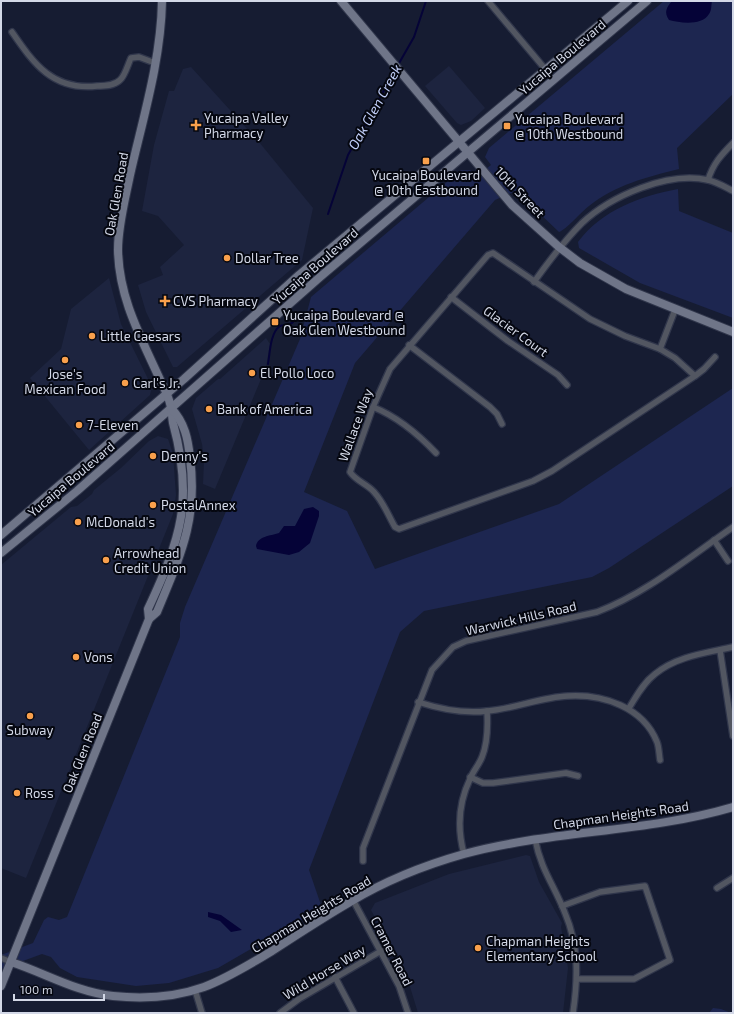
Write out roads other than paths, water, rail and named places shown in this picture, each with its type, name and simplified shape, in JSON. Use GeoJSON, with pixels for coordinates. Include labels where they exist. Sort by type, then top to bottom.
{"type":"FeatureCollection","features":[{"type":"Feature","properties":{"kind":"main road","name":"Oak Glen Road"},"geometry":{"type":"LineString","coordinates":[[1,986],[150,619],[148,609],[175,543],[183,510],[184,478],[182,458],[171,408],[166,394],[133,324],[124,297],[118,248],[122,215],[155,63],[161,29],[162,1]]}},
{"type":"Feature","properties":{"kind":"main road","name":"10th Street"},"geometry":{"type":"LineString","coordinates":[[341,1],[512,205],[559,247],[594,272],[626,289],[675,310],[733,332]]}},
{"type":"Feature","properties":{"kind":"main road","name":"Yucaipa Boulevard"},"geometry":{"type":"LineString","coordinates":[[1,534],[166,394],[299,275],[628,1]]}},
{"type":"Feature","properties":{"kind":"main road","name":"Yucaipa Boulevard"},"geometry":{"type":"LineString","coordinates":[[1,553],[76,491],[320,277],[467,151],[647,1]]}},
{"type":"Feature","properties":{"kind":"main road","name":"Chapman Heights Road"},"geometry":{"type":"LineString","coordinates":[[11,962],[80,989],[111,996],[140,997],[168,995],[195,990],[242,970],[353,900],[389,882],[464,854],[534,839],[656,824],[694,817],[733,807]]}},
{"type":"Feature","properties":{"kind":"street"},"geometry":{"type":"LineString","coordinates":[[488,1],[546,70]]}},
{"type":"Feature","properties":{"kind":"street"},"geometry":{"type":"LineString","coordinates":[[12,32],[32,60],[44,73],[58,80],[86,88],[109,85],[120,80],[131,58],[139,57],[155,63]]}},
{"type":"Feature","properties":{"kind":"street"},"geometry":{"type":"LineString","coordinates":[[708,180],[712,168],[720,156],[733,143]]}},
{"type":"Feature","properties":{"kind":"street"},"geometry":{"type":"LineString","coordinates":[[534,282],[559,247],[583,222],[605,205],[627,193],[656,183],[678,178],[708,180],[733,191]]}},
{"type":"Feature","properties":{"kind":"street","name":"Wallace Way"},"geometry":{"type":"LineString","coordinates":[[695,376],[675,358],[660,349],[625,336],[590,319],[493,253],[488,254],[390,369],[372,407],[350,472],[354,478],[374,491],[386,508],[395,527],[400,529],[533,481],[552,471],[695,376],[715,357]]}},
{"type":"Feature","properties":{"kind":"street","name":"Glacier Court"},"geometry":{"type":"LineString","coordinates":[[451,297],[508,341],[558,375],[566,385]]}},
{"type":"Feature","properties":{"kind":"street"},"geometry":{"type":"LineString","coordinates":[[660,349],[675,310]]}},
{"type":"Feature","properties":{"kind":"street"},"geometry":{"type":"LineString","coordinates":[[409,345],[490,407],[497,414],[502,424]]}},
{"type":"Feature","properties":{"kind":"street"},"geometry":{"type":"LineString","coordinates":[[372,407],[400,420],[418,434],[436,453]]}},
{"type":"Feature","properties":{"kind":"street","name":"Warwick Hills Road"},"geometry":{"type":"LineString","coordinates":[[363,861],[363,848],[418,702],[432,670],[453,647],[466,641],[597,612],[610,607],[636,594],[733,527]]}},
{"type":"Feature","properties":{"kind":"street"},"geometry":{"type":"LineString","coordinates":[[714,540],[728,561]]}},
{"type":"Feature","properties":{"kind":"street"},"geometry":{"type":"LineString","coordinates":[[629,708],[642,687],[654,674],[682,659],[733,647]]}},
{"type":"Feature","properties":{"kind":"street"},"geometry":{"type":"LineString","coordinates":[[720,650],[733,736]]}},
{"type":"Feature","properties":{"kind":"street"},"geometry":{"type":"LineString","coordinates":[[418,702],[442,709],[487,711],[567,696],[600,698],[629,708],[643,721],[657,742],[660,760]]}},
{"type":"Feature","properties":{"kind":"street"},"geometry":{"type":"LineString","coordinates":[[464,854],[459,829],[459,819],[464,794],[470,777],[482,758],[486,745],[488,731],[487,711]]}},
{"type":"Feature","properties":{"kind":"street"},"geometry":{"type":"LineString","coordinates":[[470,777],[483,783],[493,783],[566,774],[578,776]]}},
{"type":"Feature","properties":{"kind":"street"},"geometry":{"type":"LineString","coordinates":[[534,839],[541,864],[562,906],[574,945],[577,979],[573,1013]]}},
{"type":"Feature","properties":{"kind":"street"},"geometry":{"type":"LineString","coordinates":[[717,888],[733,878]]}},
{"type":"Feature","properties":{"kind":"street"},"geometry":{"type":"LineString","coordinates":[[562,906],[600,892],[645,886],[670,960],[634,979],[577,979]]}},
{"type":"Feature","properties":{"kind":"street","name":"Cramer Road"},"geometry":{"type":"LineString","coordinates":[[353,900],[400,986],[408,1013]]}},
{"type":"Feature","properties":{"kind":"street","name":"Wild Horse Way"},"geometry":{"type":"LineString","coordinates":[[280,1013],[298,999],[381,951]]}},
{"type":"Feature","properties":{"kind":"street","name":"Chapman Heights Road"},"geometry":{"type":"LineString","coordinates":[[1,958],[11,962]]}},
{"type":"Feature","properties":{"kind":"street"},"geometry":{"type":"LineString","coordinates":[[335,977],[354,1013]]}},
{"type":"Feature","properties":{"kind":"street"},"geometry":{"type":"LineString","coordinates":[[195,990],[202,1013]]}},
{"type":"Feature","properties":{"kind":"waterway","name":"Oak Glen Creek"},"geometry":{"type":"LineString","coordinates":[[398,65],[414,37],[426,1]]}},
{"type":"Feature","properties":{"kind":"waterway","name":"Oak Glen Creek"},"geometry":{"type":"LineString","coordinates":[[328,214],[348,155],[396,69]]}},
{"type":"Feature","properties":{"kind":"waterway","name":"Oak Glen Creek"},"geometry":{"type":"LineString","coordinates":[[268,364],[274,333],[280,326],[293,322]]}},
{"type":"Feature","properties":{"kind":"place","name":"Yucaipa Valley Pharmacy"},"geometry":{"type":"Point","coordinates":[196,125]}},
{"type":"Feature","properties":{"kind":"place","name":"Yucaipa Boulevard @ 10th Westbound"},"geometry":{"type":"Point","coordinates":[507,126]}},
{"type":"Feature","properties":{"kind":"place","name":"Yucaipa Boulevard @ 10th Eastbound"},"geometry":{"type":"Point","coordinates":[426,161]}},
{"type":"Feature","properties":{"kind":"place","name":"Dollar Tree"},"geometry":{"type":"Point","coordinates":[227,258]}},
{"type":"Feature","properties":{"kind":"place","name":"CVS Pharmacy"},"geometry":{"type":"Point","coordinates":[165,301]}},
{"type":"Feature","properties":{"kind":"place","name":"Yucaipa Boulevard @ Oak Glen Westbound"},"geometry":{"type":"Point","coordinates":[275,322]}},
{"type":"Feature","properties":{"kind":"place","name":"Little Caesars"},"geometry":{"type":"Point","coordinates":[92,336]}},
{"type":"Feature","properties":{"kind":"place","name":"Jose's Mexican Food"},"geometry":{"type":"Point","coordinates":[65,360]}},
{"type":"Feature","properties":{"kind":"place","name":"El Pollo Loco"},"geometry":{"type":"Point","coordinates":[252,373]}},
{"type":"Feature","properties":{"kind":"place","name":"Carl's Jr."},"geometry":{"type":"Point","coordinates":[125,383]}},
{"type":"Feature","properties":{"kind":"place","name":"Bank of America"},"geometry":{"type":"Point","coordinates":[209,409]}},
{"type":"Feature","properties":{"kind":"place","name":"7-Eleven"},"geometry":{"type":"Point","coordinates":[79,425]}},
{"type":"Feature","properties":{"kind":"place","name":"Denny's"},"geometry":{"type":"Point","coordinates":[153,456]}},
{"type":"Feature","properties":{"kind":"place","name":"PostalAnnex"},"geometry":{"type":"Point","coordinates":[153,505]}},
{"type":"Feature","properties":{"kind":"place","name":"McDonald's"},"geometry":{"type":"Point","coordinates":[78,522]}},
{"type":"Feature","properties":{"kind":"place","name":"Arrowhead Credit Union"},"geometry":{"type":"Point","coordinates":[106,560]}},
{"type":"Feature","properties":{"kind":"place","name":"Vons"},"geometry":{"type":"Point","coordinates":[76,657]}},
{"type":"Feature","properties":{"kind":"place","name":"Subway"},"geometry":{"type":"Point","coordinates":[30,716]}},
{"type":"Feature","properties":{"kind":"place","name":"Ross"},"geometry":{"type":"Point","coordinates":[17,793]}},
{"type":"Feature","properties":{"kind":"place","name":"Chapman Heights Elementary School"},"geometry":{"type":"Point","coordinates":[478,948]}}]}
